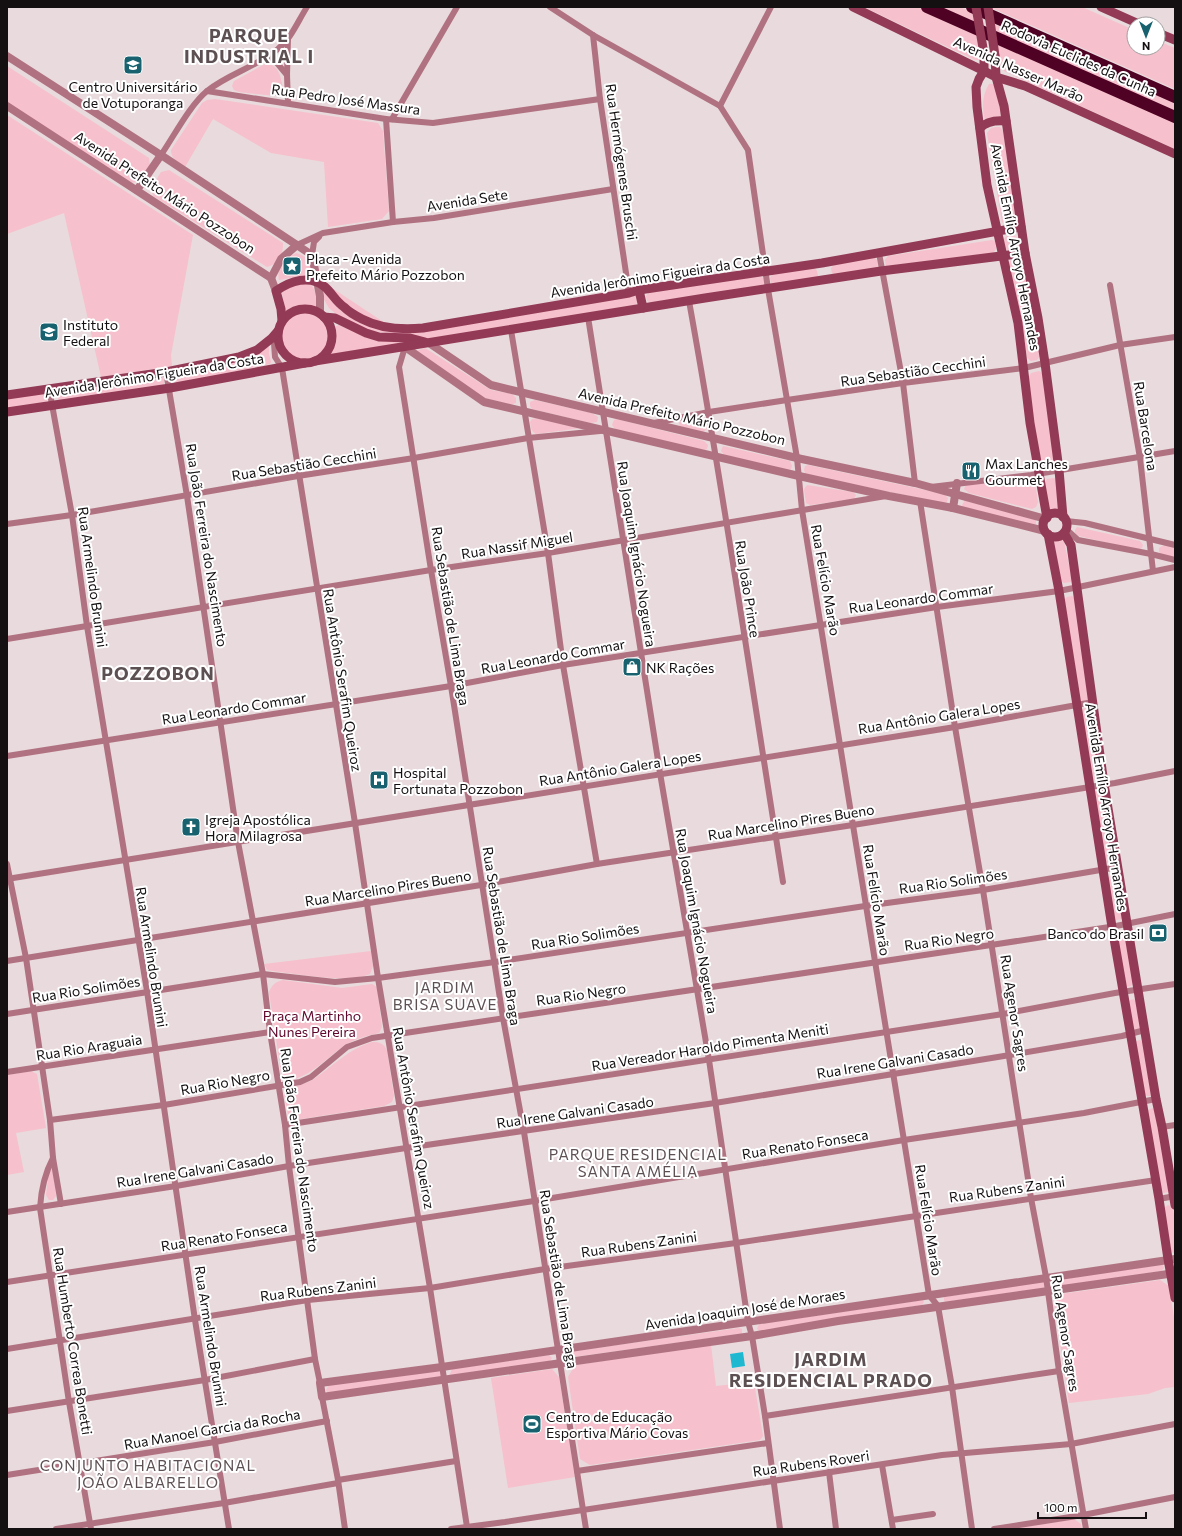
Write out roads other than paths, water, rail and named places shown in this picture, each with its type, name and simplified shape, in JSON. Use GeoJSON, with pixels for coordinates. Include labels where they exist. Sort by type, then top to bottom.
{"type":"FeatureCollection","features":[{"type":"Feature","properties":{"kind":"highway","name":"Rodovia Euclides da Cunha"},"geometry":{"type":"LineString","coordinates":[[927,7],[1175,117]]}},
{"type":"Feature","properties":{"kind":"highway","name":"Rodovia Euclides da Cunha"},"geometry":{"type":"LineString","coordinates":[[972,7],[1175,97]]}},
{"type":"Feature","properties":{"kind":"main road","name":"Avenida Nasser Marão"},"geometry":{"type":"LineString","coordinates":[[853,7],[996,77],[1025,86],[1175,154]]}},
{"type":"Feature","properties":{"kind":"main road","name":"Avenida Emílio Arroyo Hernandes"},"geometry":{"type":"LineString","coordinates":[[976,7],[984,54],[984,71],[978,79],[976,87],[976,107],[987,185],[1018,323],[1030,423],[1046,518],[1044,526],[1059,591],[1123,993],[1171,1259],[1175,1298]]}},
{"type":"Feature","properties":{"kind":"main road","name":"Avenida Emílio Arroyo Hernandes"},"geometry":{"type":"LineString","coordinates":[[988,7],[995,56],[996,77],[1004,106],[1020,227],[1038,318],[1045,363],[1065,525],[1071,545],[1104,784],[1156,1099],[1175,1199]]}},
{"type":"Feature","properties":{"kind":"main road"},"geometry":{"type":"LineString","coordinates":[[1101,7],[1126,18]]}},
{"type":"Feature","properties":{"kind":"main road"},"geometry":{"type":"LineString","coordinates":[[980,128],[983,124],[1006,121]]}},
{"type":"Feature","properties":{"kind":"main road","name":"Avenida Jerônimo Figueira da Costa"},"geometry":{"type":"LineString","coordinates":[[318,283],[324,286],[344,308],[362,320],[403,330],[423,328],[640,290],[878,254],[1020,227]]}},
{"type":"Feature","properties":{"kind":"main road"},"geometry":{"type":"LineString","coordinates":[[318,283],[311,280],[294,281],[276,291],[281,309],[282,321],[278,334],[280,347],[286,356],[294,361],[305,363],[882,271],[1025,253]]}},
{"type":"Feature","properties":{"kind":"main road"},"geometry":{"type":"LineString","coordinates":[[640,290],[643,308]]}},
{"type":"Feature","properties":{"kind":"main road"},"geometry":{"type":"LineString","coordinates":[[282,321],[290,314],[299,310],[310,310],[322,316],[331,331],[331,342],[324,355],[315,361]]}},
{"type":"Feature","properties":{"kind":"main road","name":"Avenida Prefeito Mário Pozzobon"},"geometry":{"type":"LineString","coordinates":[[322,316],[335,318],[366,333],[379,337],[410,338],[429,343]]}},
{"type":"Feature","properties":{"kind":"main road","name":"Avenida Jerônimo Figueira da Costa"},"geometry":{"type":"LineString","coordinates":[[7,395],[166,372],[250,353],[263,346],[278,334]]}},
{"type":"Feature","properties":{"kind":"main road","name":"Avenida Jerônimo Figueira da Costa"},"geometry":{"type":"LineString","coordinates":[[7,412],[170,388],[305,363]]}},
{"type":"Feature","properties":{"kind":"main road"},"geometry":{"type":"LineString","coordinates":[[1046,518],[1050,515],[1057,514],[1065,525],[1056,537],[1046,533]]}},
{"type":"Feature","properties":{"kind":"street"},"geometry":{"type":"LineString","coordinates":[[137,190],[197,101],[207,91],[219,83],[279,49],[288,38],[307,7]]}},
{"type":"Feature","properties":{"kind":"street"},"geometry":{"type":"LineString","coordinates":[[393,222],[389,119],[457,7]]}},
{"type":"Feature","properties":{"kind":"street"},"geometry":{"type":"LineString","coordinates":[[550,7],[593,35],[720,106],[770,7]]}},
{"type":"Feature","properties":{"kind":"street","name":"Rua Hermógenes Bruschi"},"geometry":{"type":"LineString","coordinates":[[593,35],[600,99],[629,293]]}},
{"type":"Feature","properties":{"kind":"street"},"geometry":{"type":"LineString","coordinates":[[288,38],[286,76],[288,103]]}},
{"type":"Feature","properties":{"kind":"street","name":"Avenida Prefeito Mário Pozzobon"},"geometry":{"type":"LineString","coordinates":[[7,56],[161,155],[312,255]]}},
{"type":"Feature","properties":{"kind":"street"},"geometry":{"type":"LineString","coordinates":[[268,56],[277,63],[286,76]]}},
{"type":"Feature","properties":{"kind":"street","name":"Rua Pedro José Massura"},"geometry":{"type":"LineString","coordinates":[[207,91],[389,119],[433,123],[600,99]]}},
{"type":"Feature","properties":{"kind":"street","name":"Avenida Prefeito Mário Pozzobon"},"geometry":{"type":"LineString","coordinates":[[7,106],[270,278]]}},
{"type":"Feature","properties":{"kind":"street","name":"Rua Felício Marão"},"geometry":{"type":"LineString","coordinates":[[720,106],[748,150],[768,289],[797,458],[802,510],[841,744],[865,906],[876,962],[929,1295],[938,1306],[952,1387],[960,1453],[972,1529]]}},
{"type":"Feature","properties":{"kind":"street","name":"Avenida Sete"},"geometry":{"type":"LineString","coordinates":[[297,245],[323,233],[393,222],[434,218],[613,189]]}},
{"type":"Feature","properties":{"kind":"street"},"geometry":{"type":"LineString","coordinates":[[322,316],[318,283],[312,255],[314,242],[323,233]]}},
{"type":"Feature","properties":{"kind":"street"},"geometry":{"type":"LineString","coordinates":[[276,291],[270,278],[281,259],[297,245]]}},
{"type":"Feature","properties":{"kind":"street"},"geometry":{"type":"LineString","coordinates":[[878,254],[903,383],[914,483]]}},
{"type":"Feature","properties":{"kind":"street","name":"Rua Barcelona"},"geometry":{"type":"LineString","coordinates":[[1110,285],[1140,458],[1153,571]]}},
{"type":"Feature","properties":{"kind":"street","name":"Rua João Prince"},"geometry":{"type":"LineString","coordinates":[[688,301],[714,437],[744,637],[784,882]]}},
{"type":"Feature","properties":{"kind":"street","name":"Rua Joaquim Ignácio Nogueira"},"geometry":{"type":"LineString","coordinates":[[588,317],[673,853],[709,1060],[748,1322],[752,1336],[765,1416],[780,1529]]}},
{"type":"Feature","properties":{"kind":"street"},"geometry":{"type":"LineString","coordinates":[[511,330],[548,553],[563,664],[597,864]]}},
{"type":"Feature","properties":{"kind":"street","name":"Rua Antônio Serafim Queiroz"},"geometry":{"type":"LineString","coordinates":[[278,334],[274,343],[275,357],[282,368],[316,589],[355,823],[378,978],[419,1218],[467,1526]]}},
{"type":"Feature","properties":{"kind":"street","name":"Rua Sebastião Cecchini"},"geometry":{"type":"LineString","coordinates":[[652,424],[709,412],[786,400],[903,383],[1024,368],[1120,345],[1175,337]]}},
{"type":"Feature","properties":{"kind":"street","name":"Avenida Prefeito Mário Pozzobon"},"geometry":{"type":"LineString","coordinates":[[429,343],[491,385],[797,458],[914,483],[1046,518]]}},
{"type":"Feature","properties":{"kind":"street"},"geometry":{"type":"LineString","coordinates":[[404,347],[484,402],[799,476],[889,496],[953,508],[1046,533]]}},
{"type":"Feature","properties":{"kind":"street","name":"Rua Sebastião de Lima Braga"},"geometry":{"type":"LineString","coordinates":[[404,347],[399,367],[451,686],[481,885],[495,962],[515,1090],[524,1132],[586,1529]]}},
{"type":"Feature","properties":{"kind":"street","name":"Rua João Ferreira do Nascimento"},"geometry":{"type":"LineString","coordinates":[[166,372],[170,388],[187,496],[238,842],[262,974],[278,1085],[286,1125],[289,1166],[315,1359],[338,1481],[345,1529]]}},
{"type":"Feature","properties":{"kind":"street","name":"Rua Armelindo Brunini"},"geometry":{"type":"LineString","coordinates":[[49,388],[72,515],[87,626],[147,991],[195,1320],[229,1529]]}},
{"type":"Feature","properties":{"kind":"street","name":"Rua Sebastião Cecchini"},"geometry":{"type":"LineString","coordinates":[[7,524],[72,515],[528,438],[606,430]]}},
{"type":"Feature","properties":{"kind":"street"},"geometry":{"type":"LineString","coordinates":[[929,487],[1039,473],[1140,458],[1175,451]]}},
{"type":"Feature","properties":{"kind":"street"},"geometry":{"type":"LineString","coordinates":[[953,508],[957,483]]}},
{"type":"Feature","properties":{"kind":"street","name":"Rua Nassif Miguel"},"geometry":{"type":"LineString","coordinates":[[7,639],[431,570],[548,553],[623,539],[889,496]]}},
{"type":"Feature","properties":{"kind":"street","name":"Rua Agenor Sagres"},"geometry":{"type":"LineString","coordinates":[[920,501],[955,727],[1010,1055],[1031,1198],[1046,1277],[1059,1371],[1086,1529]]}},
{"type":"Feature","properties":{"kind":"street"},"geometry":{"type":"LineString","coordinates":[[1065,525],[1085,523],[1175,545]]}},
{"type":"Feature","properties":{"kind":"street"},"geometry":{"type":"LineString","coordinates":[[1065,525],[1078,540],[1175,560]]}},
{"type":"Feature","properties":{"kind":"street","name":"Rua Leonardo Commar"},"geometry":{"type":"LineString","coordinates":[[7,756],[451,686],[563,664],[1059,591],[1175,567]]}},
{"type":"Feature","properties":{"kind":"street","name":"Rua Antônio Galera Lopes"},"geometry":{"type":"LineString","coordinates":[[8,878],[469,805],[660,773],[764,758],[841,744],[955,727],[1093,702]]}},
{"type":"Feature","properties":{"kind":"street","name":"Rua Marcelino Pires Bueno"},"geometry":{"type":"LineString","coordinates":[[7,961],[481,885],[597,864],[853,825],[1175,771]]}},
{"type":"Feature","properties":{"kind":"street","name":"Rua Humberto Correa Bonetti"},"geometry":{"type":"LineString","coordinates":[[7,864],[8,878],[26,958],[50,1120],[53,1158],[61,1204]]}},
{"type":"Feature","properties":{"kind":"street","name":"Rua Rio Solimões"},"geometry":{"type":"LineString","coordinates":[[7,1014],[262,974],[335,982],[378,978],[983,890],[1118,867]]}},
{"type":"Feature","properties":{"kind":"street","name":"Rua Rio Negro"},"geometry":{"type":"LineString","coordinates":[[50,1120],[164,1104],[300,1082],[311,1077],[347,1047],[358,1042],[388,1035],[991,946],[1112,927],[1175,914]]}},
{"type":"Feature","properties":{"kind":"street","name":"Rua Vereador Haroldo Pimenta Meniti"},"geometry":{"type":"LineString","coordinates":[[286,1125],[1003,1014],[1175,984]]}},
{"type":"Feature","properties":{"kind":"street","name":"Rua Irene Galvani Casado"},"geometry":{"type":"LineString","coordinates":[[7,1212],[176,1186],[289,1166],[715,1103],[1122,1036],[1145,1030]]}},
{"type":"Feature","properties":{"kind":"street","name":"Rua Rio Araguaia"},"geometry":{"type":"LineString","coordinates":[[7,1072],[270,1032]]}},
{"type":"Feature","properties":{"kind":"street","name":"Rua Renato Fonseca"},"geometry":{"type":"LineString","coordinates":[[7,1282],[534,1201],[904,1140],[1084,1113],[1156,1099]]}},
{"type":"Feature","properties":{"kind":"street"},"geometry":{"type":"LineString","coordinates":[[1162,1127],[1175,1125]]}},
{"type":"Feature","properties":{"kind":"street","name":"Rua Humberto Correa Bonetti"},"geometry":{"type":"LineString","coordinates":[[53,1158],[47,1170],[40,1208],[69,1402],[91,1526]]}},
{"type":"Feature","properties":{"kind":"street","name":"Rua Rubens Zanini"},"geometry":{"type":"LineString","coordinates":[[7,1349],[195,1320],[308,1300],[430,1288],[545,1269],[736,1243],[1156,1180]]}},
{"type":"Feature","properties":{"kind":"street"},"geometry":{"type":"LineString","coordinates":[[1159,1199],[1175,1199]]}},
{"type":"Feature","properties":{"kind":"street","name":"Avenida Joaquim José de Moraes"},"geometry":{"type":"LineString","coordinates":[[320,1384],[1171,1259]]}},
{"type":"Feature","properties":{"kind":"street","name":"Avenida Joaquim José de Moraes"},"geometry":{"type":"LineString","coordinates":[[322,1397],[752,1336],[938,1306],[1173,1274]]}},
{"type":"Feature","properties":{"kind":"street"},"geometry":{"type":"LineString","coordinates":[[7,1411],[205,1380],[315,1359]]}},
{"type":"Feature","properties":{"kind":"street"},"geometry":{"type":"LineString","coordinates":[[765,1416],[1059,1371]]}},
{"type":"Feature","properties":{"kind":"street","name":"Rua Manoel Garcia da Rocha"},"geometry":{"type":"LineString","coordinates":[[7,1475],[215,1442],[327,1421]]}},
{"type":"Feature","properties":{"kind":"street","name":"Rua Rubens Roveri"},"geometry":{"type":"LineString","coordinates":[[452,1529],[467,1526],[506,1526],[583,1509],[942,1455],[1072,1444],[1175,1424]]}},
{"type":"Feature","properties":{"kind":"street"},"geometry":{"type":"LineString","coordinates":[[577,1471],[768,1442]]}},
{"type":"Feature","properties":{"kind":"street"},"geometry":{"type":"LineString","coordinates":[[56,1529],[91,1526],[456,1461]]}},
{"type":"Feature","properties":{"kind":"street"},"geometry":{"type":"LineString","coordinates":[[882,1465],[893,1529]]}},
{"type":"Feature","properties":{"kind":"street"},"geometry":{"type":"LineString","coordinates":[[829,1472],[836,1529]]}},
{"type":"Feature","properties":{"kind":"street"},"geometry":{"type":"LineString","coordinates":[[994,1529],[1083,1515],[1175,1497]]}},
{"type":"Feature","properties":{"kind":"street"},"geometry":{"type":"LineString","coordinates":[[892,1520],[933,1514]]}},
{"type":"Feature","properties":{"kind":"water"},"geometry":{"type":"Polygon","coordinates":[[[743,1352],[745,1366],[732,1368],[730,1354],[743,1352]]]}},
{"type":"Feature","properties":{"kind":"place","name":"Centro Universitário de Votuporanga"},"geometry":{"type":"Point","coordinates":[133,65]}},
{"type":"Feature","properties":{"kind":"place","name":"Placa - Avenida Prefeito Mário Pozzobon"},"geometry":{"type":"Point","coordinates":[292,266]}},
{"type":"Feature","properties":{"kind":"place","name":"Instituto Federal"},"geometry":{"type":"Point","coordinates":[49,332]}},
{"type":"Feature","properties":{"kind":"place","name":"Max Lanches Gourmet"},"geometry":{"type":"Point","coordinates":[971,471]}},
{"type":"Feature","properties":{"kind":"place","name":"NK Rações"},"geometry":{"type":"Point","coordinates":[632,667]}},
{"type":"Feature","properties":{"kind":"place","name":"Hospital Fortunata Pozzobon"},"geometry":{"type":"Point","coordinates":[379,780]}},
{"type":"Feature","properties":{"kind":"place","name":"Igreja Apostólica Hora Milagrosa"},"geometry":{"type":"Point","coordinates":[191,827]}},
{"type":"Feature","properties":{"kind":"place","name":"Banco do Brasil"},"geometry":{"type":"Point","coordinates":[1158,933]}},
{"type":"Feature","properties":{"kind":"place","name":"Centro de Educação Esportiva Mário Covas"},"geometry":{"type":"Point","coordinates":[532,1424]}},
{"type":"Feature","properties":{"kind":"district","name":"PARQUE INDUSTRIAL I"},"geometry":{"type":"Point","coordinates":[249,45]}},
{"type":"Feature","properties":{"kind":"district","name":"POZZOBON"},"geometry":{"type":"Point","coordinates":[158,673]}},
{"type":"Feature","properties":{"kind":"district","name":"JARDIM BRISA SUAVE"},"geometry":{"type":"Point","coordinates":[445,996]}},
{"type":"Feature","properties":{"kind":"district","name":"PARQUE RESIDENCIAL SANTA AMÉLIA"},"geometry":{"type":"Point","coordinates":[638,1162]}},
{"type":"Feature","properties":{"kind":"district","name":"JARDIM RESIDENCIAL PRADO"},"geometry":{"type":"Point","coordinates":[831,1369]}},
{"type":"Feature","properties":{"kind":"district","name":"CONJUNTO HABITACIONAL JOÃO ALBARELLO"},"geometry":{"type":"Point","coordinates":[148,1474]}},
{"type":"Feature","properties":{"kind":"park label","name":"Praça Martinho Nunes Pereira"},"geometry":{"type":"Point","coordinates":[312,1024]}}]}
